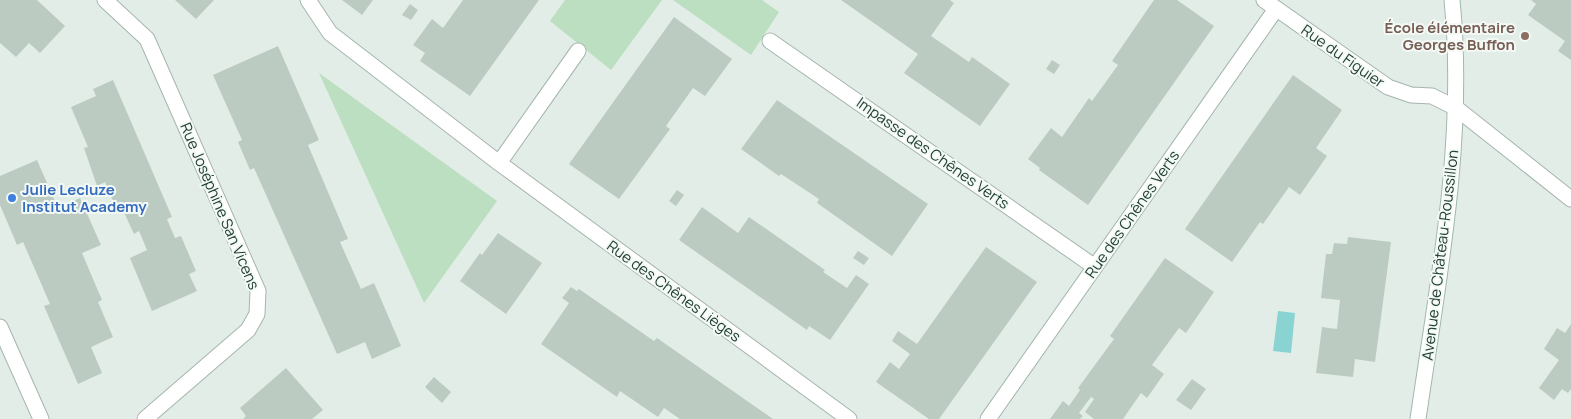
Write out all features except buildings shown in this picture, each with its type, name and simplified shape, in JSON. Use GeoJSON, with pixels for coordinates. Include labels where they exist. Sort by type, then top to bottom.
{"type":"FeatureCollection","features":[{"type":"Feature","properties":{"kind":"street","name":"Rue Joséphine San Vicens"},"geometry":{"type":"LineString","coordinates":[[105,0],[147,39],[258,291],[257,314],[248,330],[145,419]]}},
{"type":"Feature","properties":{"kind":"street","name":"Rue des Chênes Lièges"},"geometry":{"type":"LineString","coordinates":[[308,0],[330,33],[499,162],[848,419]]}},
{"type":"Feature","properties":{"kind":"street","name":"Avenue de Château-Roussillon"},"geometry":{"type":"LineString","coordinates":[[1418,419],[1449,204],[1456,108],[1452,0]]}},
{"type":"Feature","properties":{"kind":"street","name":"Rue du Figuier"},"geometry":{"type":"LineString","coordinates":[[1270,4],[1388,87],[1411,95],[1432,96],[1456,108],[1571,199]]}},
{"type":"Feature","properties":{"kind":"street","name":"Rue des Chênes Verts"},"geometry":{"type":"LineString","coordinates":[[988,419],[1095,267],[1270,4]]}},
{"type":"Feature","properties":{"kind":"street","name":"Impasse des Chênes Verts"},"geometry":{"type":"LineString","coordinates":[[770,41],[1095,267]]}},
{"type":"Feature","properties":{"kind":"street"},"geometry":{"type":"LineString","coordinates":[[499,162],[578,51]]}},
{"type":"Feature","properties":{"kind":"street"},"geometry":{"type":"LineString","coordinates":[[0,327],[41,419]]}},
{"type":"Feature","properties":{"kind":"green space"},"geometry":{"type":"Polygon","coordinates":[[[565,0],[662,0],[611,70],[550,21],[565,0]]]}},
{"type":"Feature","properties":{"kind":"green space"},"geometry":{"type":"Polygon","coordinates":[[[673,0],[762,0],[779,12],[751,55],[673,0]]]}},
{"type":"Feature","properties":{"kind":"green space"},"geometry":{"type":"Polygon","coordinates":[[[319,73],[497,201],[424,303],[319,73]]]}},
{"type":"Feature","properties":{"kind":"water"},"geometry":{"type":"Polygon","coordinates":[[[1278,311],[1295,313],[1291,353],[1273,351],[1278,311]]]}},
{"type":"Feature","properties":{"kind":"place","name":"École élémentaire Georges Buffon"},"geometry":{"type":"Point","coordinates":[1525,36]}},
{"type":"Feature","properties":{"kind":"place","name":"Julie Lecluze Institut Academy"},"geometry":{"type":"Point","coordinates":[12,198]}}]}
